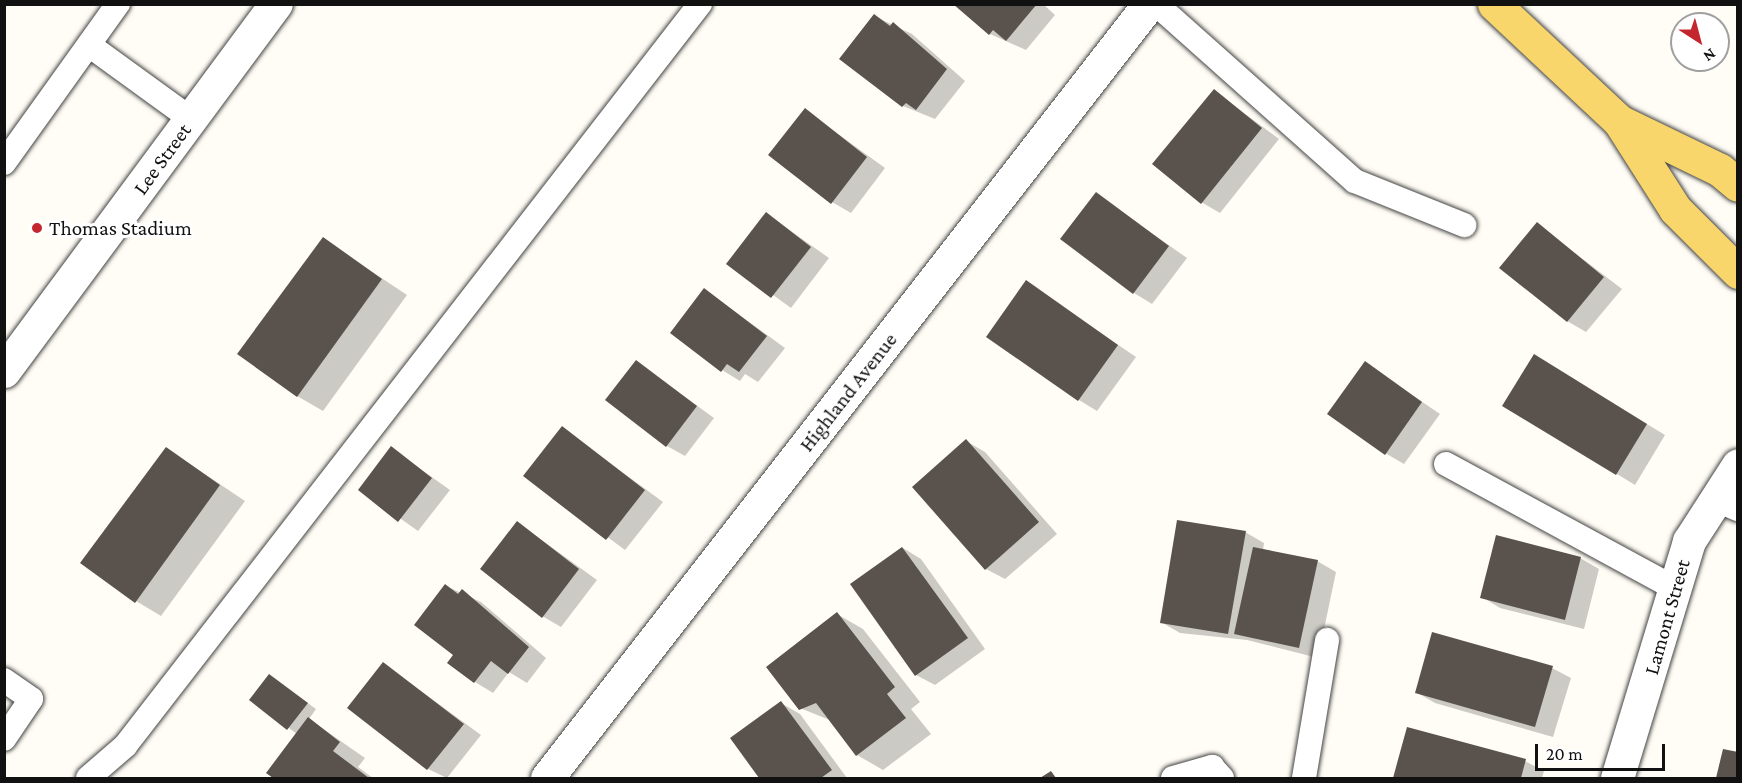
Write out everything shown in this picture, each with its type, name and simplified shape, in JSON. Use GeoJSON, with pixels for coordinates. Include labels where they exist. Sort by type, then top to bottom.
{"type":"FeatureCollection","features":[{"type":"Feature","properties":{"kind":"main road"},"geometry":{"type":"LineString","coordinates":[[1494,4],[1619,121],[1674,209],[1737,272]]}},
{"type":"Feature","properties":{"kind":"main road"},"geometry":{"type":"LineString","coordinates":[[1619,121],[1720,170],[1737,185]]}},
{"type":"Feature","properties":{"kind":"street","name":"Lee Street"},"geometry":{"type":"LineString","coordinates":[[4,371],[276,4]]}},
{"type":"Feature","properties":{"kind":"street","name":"Highland Avenue"},"geometry":{"type":"LineString","coordinates":[[547,778],[1149,4]]}},
{"type":"Feature","properties":{"kind":"street","name":"Lamont Street"},"geometry":{"type":"LineString","coordinates":[[1617,778],[1673,587],[1689,541],[1726,504],[1737,465]]}},
{"type":"Feature","properties":{"kind":"lane"},"geometry":{"type":"LineString","coordinates":[[4,163],[118,4]]}},
{"type":"Feature","properties":{"kind":"lane"},"geometry":{"type":"LineString","coordinates":[[88,778],[132,736],[700,4]]}},
{"type":"Feature","properties":{"kind":"lane"},"geometry":{"type":"LineString","coordinates":[[1156,4],[1355,181],[1464,225]]}},
{"type":"Feature","properties":{"kind":"lane"},"geometry":{"type":"LineString","coordinates":[[89,45],[191,118]]}},
{"type":"Feature","properties":{"kind":"lane"},"geometry":{"type":"LineString","coordinates":[[1446,464],[1673,587]]}},
{"type":"Feature","properties":{"kind":"lane"},"geometry":{"type":"LineString","coordinates":[[1304,778],[1327,640]]}},
{"type":"Feature","properties":{"kind":"lane"},"geometry":{"type":"LineString","coordinates":[[4,680],[31,699],[4,739]]}},
{"type":"Feature","properties":{"kind":"lane"},"geometry":{"type":"LineString","coordinates":[[1173,778],[1212,767],[1222,778]]}},
{"type":"Feature","properties":{"kind":"building"},"geometry":{"type":"Polygon","coordinates":[[[953,4],[1037,4],[1006,41],[993,30],[989,35],[953,4]]]}},
{"type":"Feature","properties":{"kind":"building"},"geometry":{"type":"Polygon","coordinates":[[[874,14],[890,26],[893,22],[947,69],[916,110],[906,103],[902,107],[839,59],[874,14]]]}},
{"type":"Feature","properties":{"kind":"building"},"geometry":{"type":"Polygon","coordinates":[[[1214,89],[1262,128],[1201,204],[1152,164],[1214,89]]]}},
{"type":"Feature","properties":{"kind":"building"},"geometry":{"type":"Polygon","coordinates":[[[805,108],[867,157],[831,204],[768,155],[805,108]]]}},
{"type":"Feature","properties":{"kind":"building"},"geometry":{"type":"Polygon","coordinates":[[[1096,192],[1169,246],[1133,294],[1060,239],[1096,192]]]}},
{"type":"Feature","properties":{"kind":"building"},"geometry":{"type":"Polygon","coordinates":[[[766,212],[811,247],[771,298],[726,264],[766,212]]]}},
{"type":"Feature","properties":{"kind":"building"},"geometry":{"type":"Polygon","coordinates":[[[1537,222],[1604,277],[1567,322],[1499,268],[1537,222]]]}},
{"type":"Feature","properties":{"kind":"building"},"geometry":{"type":"Polygon","coordinates":[[[323,237],[382,279],[297,397],[237,354],[323,237]]]}},
{"type":"Feature","properties":{"kind":"building"},"geometry":{"type":"Polygon","coordinates":[[[1026,280],[1118,345],[1078,401],[986,337],[1026,280]]]}},
{"type":"Feature","properties":{"kind":"building"},"geometry":{"type":"Polygon","coordinates":[[[704,288],[767,336],[739,372],[727,364],[721,372],[670,333],[704,288]]]}},
{"type":"Feature","properties":{"kind":"building"},"geometry":{"type":"Polygon","coordinates":[[[1534,354],[1647,424],[1616,475],[1502,406],[1534,354]]]}},
{"type":"Feature","properties":{"kind":"building"},"geometry":{"type":"Polygon","coordinates":[[[636,360],[697,406],[666,447],[605,400],[636,360]]]}},
{"type":"Feature","properties":{"kind":"building"},"geometry":{"type":"Polygon","coordinates":[[[1365,361],[1422,402],[1385,455],[1327,414],[1365,361]]]}},
{"type":"Feature","properties":{"kind":"building"},"geometry":{"type":"Polygon","coordinates":[[[562,426],[645,490],[606,540],[523,476],[562,426]]]}},
{"type":"Feature","properties":{"kind":"building"},"geometry":{"type":"Polygon","coordinates":[[[966,439],[1039,522],[985,570],[912,487],[966,439]]]}},
{"type":"Feature","properties":{"kind":"building"},"geometry":{"type":"Polygon","coordinates":[[[391,446],[432,478],[398,522],[358,490],[391,446]]]}},
{"type":"Feature","properties":{"kind":"building"},"geometry":{"type":"Polygon","coordinates":[[[166,447],[220,485],[135,603],[80,563],[166,447]]]}},
{"type":"Feature","properties":{"kind":"building"},"geometry":{"type":"Polygon","coordinates":[[[1177,520],[1246,531],[1228,634],[1160,623],[1177,520]]]}},
{"type":"Feature","properties":{"kind":"building"},"geometry":{"type":"Polygon","coordinates":[[[517,521],[579,569],[542,618],[480,569],[517,521]]]}},
{"type":"Feature","properties":{"kind":"building"},"geometry":{"type":"Polygon","coordinates":[[[1496,535],[1581,557],[1565,620],[1480,598],[1496,535]]]}},
{"type":"Feature","properties":{"kind":"building"},"geometry":{"type":"Polygon","coordinates":[[[902,547],[968,638],[915,676],[850,584],[902,547]]]}},
{"type":"Feature","properties":{"kind":"building"},"geometry":{"type":"Polygon","coordinates":[[[1253,547],[1318,560],[1299,648],[1234,634],[1253,547]]]}},
{"type":"Feature","properties":{"kind":"building"},"geometry":{"type":"Polygon","coordinates":[[[445,584],[458,594],[462,589],[529,647],[508,674],[491,661],[474,683],[447,663],[453,655],[414,625],[445,584]]]}},
{"type":"Feature","properties":{"kind":"building"},"geometry":{"type":"Polygon","coordinates":[[[837,612],[895,687],[887,694],[906,718],[856,756],[816,703],[799,710],[766,667],[837,612]]]}},
{"type":"Feature","properties":{"kind":"building"},"geometry":{"type":"Polygon","coordinates":[[[1432,632],[1553,666],[1535,727],[1415,693],[1432,632]]]}},
{"type":"Feature","properties":{"kind":"building"},"geometry":{"type":"Polygon","coordinates":[[[383,662],[464,724],[427,770],[347,708],[383,662]]]}},
{"type":"Feature","properties":{"kind":"building"},"geometry":{"type":"Polygon","coordinates":[[[269,674],[308,703],[287,730],[249,700],[269,674]]]}},
{"type":"Feature","properties":{"kind":"building"},"geometry":{"type":"Polygon","coordinates":[[[781,701],[832,770],[821,778],[759,778],[730,738],[781,701]]]}},
{"type":"Feature","properties":{"kind":"building"},"geometry":{"type":"Polygon","coordinates":[[[308,717],[340,742],[333,751],[369,778],[273,778],[266,773],[308,717]]]}},
{"type":"Feature","properties":{"kind":"building"},"geometry":{"type":"Polygon","coordinates":[[[1407,727],[1526,759],[1521,778],[1393,778],[1407,727]]]}},
{"type":"Feature","properties":{"kind":"building"},"geometry":{"type":"Polygon","coordinates":[[[1723,749],[1738,752],[1738,778],[1716,778],[1723,749]]]}},
{"type":"Feature","properties":{"kind":"building"},"geometry":{"type":"Polygon","coordinates":[[[1051,771],[1056,778],[1040,778],[1051,771]]]}},
{"type":"Feature","properties":{"kind":"place","name":"Thomas Stadium"},"geometry":{"type":"Point","coordinates":[37,228]}}]}
